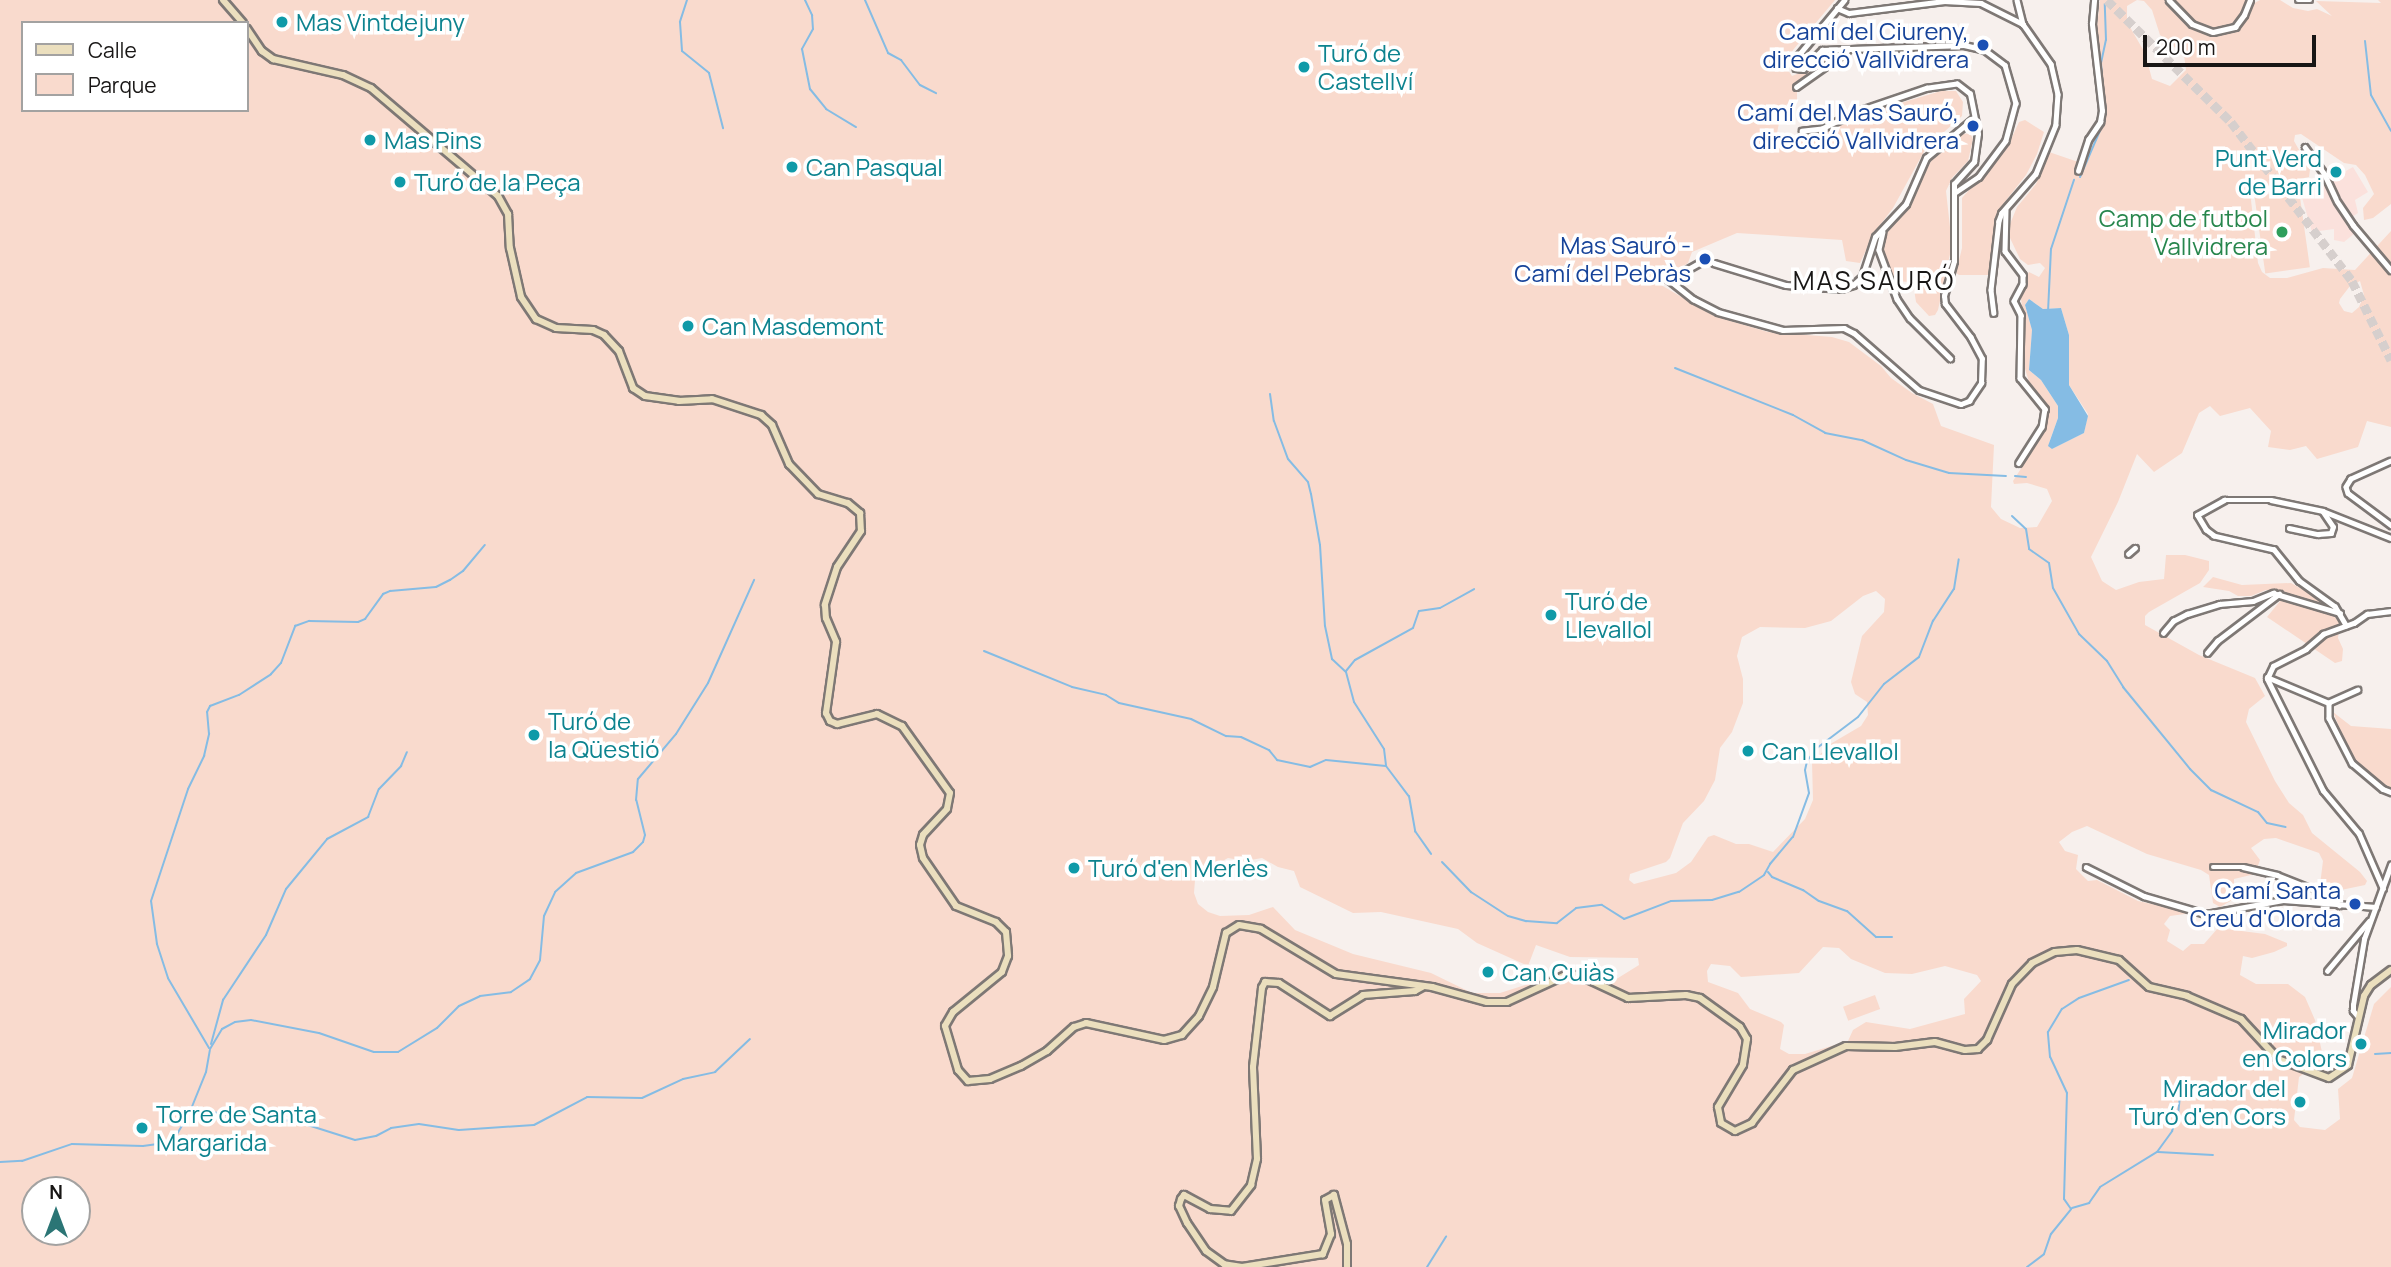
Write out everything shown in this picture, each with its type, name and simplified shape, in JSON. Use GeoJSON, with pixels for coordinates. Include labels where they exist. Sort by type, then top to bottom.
{"type":"FeatureCollection","features":[{"type":"Feature","properties":{"kind":"main road"},"geometry":{"type":"LineString","coordinates":[[224,1],[241,21]]}},
{"type":"Feature","properties":{"kind":"main road"},"geometry":{"type":"LineString","coordinates":[[248,30],[262,51],[273,59],[343,75],[371,88],[498,196],[508,214],[510,248],[520,294],[527,310],[536,319],[562,329],[593,330],[604,335],[619,351],[633,387],[645,396],[679,401],[712,399],[761,415],[772,425],[789,464],[818,494],[848,503],[860,513],[860,531],[837,566],[825,605],[826,618],[836,642],[826,713],[830,721],[837,724],[877,714],[888,716],[902,726],[950,793],[947,809],[923,835],[920,845],[923,858],[956,906],[996,922],[1006,932],[1008,956],[1002,972],[953,1012],[947,1021],[946,1038],[964,1079],[977,1081],[1009,1072],[1046,1051],[1074,1027],[1086,1023],[1157,1039],[1182,1035],[1192,1027],[1207,1002],[1215,981],[1226,933],[1239,925],[1261,929],[1336,974],[1424,986],[1501,1003],[1568,974],[1586,978],[1628,998],[1686,995],[1700,998],[1740,1027],[1747,1039],[1743,1065],[1718,1107],[1721,1124],[1735,1131],[1752,1123],[1793,1070],[1846,1046],[1895,1048],[1936,1042],[1965,1051],[1978,1049],[1987,1040],[2002,1000],[2019,975],[2040,958],[2061,951],[2112,957],[2153,989],[2187,996],[2241,1019],[2278,1059],[2323,1077],[2334,1076],[2348,1065],[2367,990],[2391,970]]}},
{"type":"Feature","properties":{"kind":"main road"},"geometry":{"type":"LineString","coordinates":[[1347,1267],[1348,1244],[1334,1195],[1327,1196],[1325,1200],[1331,1234],[1323,1254],[1248,1266],[1227,1265],[1209,1254],[1187,1223],[1179,1206],[1184,1195],[1210,1209],[1231,1211],[1251,1185],[1257,1159],[1253,1067],[1262,988],[1265,982],[1279,983],[1330,1016],[1363,995],[1415,991],[1424,986]]}},
{"type":"Feature","properties":{"kind":"street"},"geometry":{"type":"LineString","coordinates":[[1845,0],[1803,50],[1794,66],[1798,70],[1803,69],[1822,50],[1970,45],[1991,52],[2005,65],[2014,86],[2016,103],[2006,141],[1979,177],[1954,194]]}},
{"type":"Feature","properties":{"kind":"street"},"geometry":{"type":"LineString","coordinates":[[1994,313],[1991,303],[1999,221],[2036,174],[2054,132],[2059,110],[2057,86],[2051,64],[2023,24],[2017,0]]}},
{"type":"Feature","properties":{"kind":"street"},"geometry":{"type":"LineString","coordinates":[[2169,0],[2192,24],[2203,30],[2224,32],[2241,22],[2249,1]]}},
{"type":"Feature","properties":{"kind":"street"},"geometry":{"type":"LineString","coordinates":[[2298,0],[2310,0]]}},
{"type":"Feature","properties":{"kind":"street"},"geometry":{"type":"LineString","coordinates":[[1837,8],[1849,13],[1934,2],[1965,1],[1991,6],[2023,24]]}},
{"type":"Feature","properties":{"kind":"street"},"geometry":{"type":"LineString","coordinates":[[2078,171],[2088,140],[2100,122],[2102,111],[2092,24],[2094,2]]}},
{"type":"Feature","properties":{"kind":"street"},"geometry":{"type":"LineString","coordinates":[[1796,87],[1848,50]]}},
{"type":"Feature","properties":{"kind":"street"},"geometry":{"type":"LineString","coordinates":[[1802,131],[1822,129],[1857,112],[1927,88],[1957,85],[1967,89],[1978,134],[1974,162],[1954,184],[1955,250],[1944,298],[1978,349],[1983,369],[1979,387],[1963,404],[1919,390],[1854,333],[1844,328],[1783,330],[1718,312],[1693,299],[1658,271],[1681,273],[1699,263],[1728,266],[1778,283],[1841,289],[1853,285],[1862,277],[1872,242],[1906,204],[1926,158],[1974,118]]}},
{"type":"Feature","properties":{"kind":"street"},"geometry":{"type":"LineString","coordinates":[[2305,147],[2325,174],[2353,225],[2391,270]]}},
{"type":"Feature","properties":{"kind":"street"},"geometry":{"type":"LineString","coordinates":[[2006,209],[2005,251],[2023,275],[2023,284],[2014,301],[2021,315],[2020,378],[2045,409],[2042,427],[2019,463]]}},
{"type":"Feature","properties":{"kind":"street"},"geometry":{"type":"LineString","coordinates":[[1883,231],[1879,250],[1897,299],[1910,318],[1950,358]]}},
{"type":"Feature","properties":{"kind":"street"},"geometry":{"type":"LineString","coordinates":[[2391,461],[2351,479],[2346,489],[2391,526]]}},
{"type":"Feature","properties":{"kind":"street"},"geometry":{"type":"LineString","coordinates":[[2346,626],[2340,613],[2324,597],[2299,581],[2274,550],[2214,536],[2206,530],[2197,515],[2224,500],[2271,500],[2323,511],[2391,538]]}},
{"type":"Feature","properties":{"kind":"street"},"geometry":{"type":"LineString","coordinates":[[2289,528],[2318,534],[2333,532],[2333,527],[2323,511]]}},
{"type":"Feature","properties":{"kind":"street"},"geometry":{"type":"LineString","coordinates":[[2127,554],[2135,548]]}},
{"type":"Feature","properties":{"kind":"street"},"geometry":{"type":"LineString","coordinates":[[2163,633],[2173,621],[2187,614],[2218,604],[2241,604],[2280,594],[2340,613]]}},
{"type":"Feature","properties":{"kind":"street"},"geometry":{"type":"LineString","coordinates":[[2207,653],[2217,641],[2280,594]]}},
{"type":"Feature","properties":{"kind":"street"},"geometry":{"type":"LineString","coordinates":[[2384,889],[2359,834],[2323,791],[2268,684],[2267,677],[2276,664],[2306,649],[2323,635],[2367,614],[2391,611]]}},
{"type":"Feature","properties":{"kind":"street"},"geometry":{"type":"LineString","coordinates":[[2267,677],[2329,703],[2358,690]]}},
{"type":"Feature","properties":{"kind":"street"},"geometry":{"type":"LineString","coordinates":[[2329,703],[2329,718],[2349,758],[2380,788],[2391,792]]}},
{"type":"Feature","properties":{"kind":"street"},"geometry":{"type":"LineString","coordinates":[[2358,1017],[2353,1011],[2353,999],[2364,939],[2391,865]]}},
{"type":"Feature","properties":{"kind":"street"},"geometry":{"type":"LineString","coordinates":[[2086,867],[2144,896],[2206,914],[2283,900],[2376,908]]}},
{"type":"Feature","properties":{"kind":"street"},"geometry":{"type":"LineString","coordinates":[[2213,867],[2243,867],[2277,875],[2325,894],[2340,906]]}},
{"type":"Feature","properties":{"kind":"street"},"geometry":{"type":"LineString","coordinates":[[2327,971],[2372,918]]}},
{"type":"Feature","properties":{"kind":"shaded area"},"geometry":{"type":"Polygon","coordinates":[[[2353,167],[2368,192],[2355,200],[2358,213],[2352,217],[2341,199],[2334,203],[2355,233],[2344,242],[2334,240],[2334,229],[2312,232],[2299,187],[2322,181],[2333,201],[2340,197],[2330,180],[2353,167]]]}},
{"type":"Feature","properties":{"kind":"green space"},"geometry":{"type":"Polygon","coordinates":[[[0,0],[1835,0],[1793,50],[1786,67],[1792,76],[1807,70],[1820,58],[1829,57],[1794,87],[1797,90],[1797,104],[1780,118],[1777,133],[1794,138],[1818,132],[1941,91],[1956,91],[1963,102],[1962,116],[1926,148],[1893,208],[1874,233],[1860,263],[1846,261],[1842,240],[1737,233],[1692,252],[1688,263],[1682,267],[1656,269],[1654,277],[1661,285],[1714,316],[1768,332],[1832,337],[1849,342],[1881,366],[1891,378],[1933,404],[1941,426],[1994,445],[1991,507],[2001,519],[2020,528],[2037,527],[2052,501],[2047,489],[2027,483],[2014,484],[2013,481],[2038,442],[2048,417],[2046,402],[2029,382],[2020,352],[2024,320],[2020,292],[2029,272],[2039,277],[2045,268],[2040,263],[2028,265],[2020,259],[2010,238],[2010,224],[2017,207],[2036,184],[2049,152],[2084,164],[2104,117],[2096,34],[2100,0],[2137,0],[2245,0],[2251,5],[2260,0],[2280,0],[2293,8],[2308,11],[2317,9],[2332,16],[2316,1],[2381,3],[2378,0],[2391,0],[2391,204],[2373,218],[2364,220],[2363,208],[2374,194],[2365,175],[2356,165],[2344,163],[2301,134],[2295,135],[2294,141],[2310,169],[2309,177],[2263,187],[2253,193],[2251,200],[2258,263],[2262,272],[2270,278],[2287,278],[2323,268],[2355,270],[2391,231],[2391,427],[2367,421],[2358,447],[2317,459],[2306,446],[2290,450],[2268,447],[2271,431],[2250,408],[2220,416],[2210,406],[2199,413],[2182,453],[2154,472],[2137,454],[2118,502],[2091,557],[2102,581],[2116,590],[2139,582],[2164,579],[2166,555],[2185,555],[2209,561],[2209,570],[2200,583],[2149,612],[2145,616],[2145,625],[2199,655],[2255,678],[2265,696],[2249,709],[2246,722],[2275,781],[2289,803],[2303,815],[2312,833],[2360,872],[2367,881],[2365,885],[2341,890],[2320,885],[2323,861],[2319,853],[2276,838],[2264,839],[2251,848],[2260,860],[2255,874],[2234,879],[2234,899],[2220,907],[2213,903],[2209,875],[2201,870],[2147,854],[2087,826],[2072,832],[2059,842],[2065,851],[2078,855],[2076,869],[2088,881],[2097,880],[2138,901],[2192,913],[2170,916],[2164,924],[2170,930],[2167,941],[2183,951],[2191,944],[2204,944],[2218,928],[2265,934],[2287,943],[2287,946],[2274,952],[2252,958],[2243,956],[2240,975],[2256,984],[2288,984],[2305,997],[2315,1020],[2327,1075],[2309,1070],[2299,1077],[2294,1120],[2300,1127],[2325,1130],[2340,1119],[2338,1089],[2352,1078],[2374,1004],[2391,987],[2391,1267],[0,1267],[0,0]],[[2137,0],[2127,6],[2127,22],[2145,53],[2152,79],[2170,86],[2186,70],[2184,55],[2160,35],[2152,10],[2144,1],[2137,0]],[[2360,281],[2350,286],[2340,299],[2339,303],[2344,311],[2352,313],[2359,307],[2364,295],[2360,281]],[[2029,299],[2025,305],[2032,330],[2029,370],[2041,380],[2058,406],[2058,418],[2049,443],[2052,449],[2084,433],[2088,414],[2069,385],[2069,335],[2061,308],[2043,309],[2029,299]],[[1876,591],[1863,596],[1831,621],[1805,628],[1760,627],[1742,637],[1737,656],[1743,679],[1743,703],[1732,732],[1720,748],[1715,780],[1704,801],[1683,823],[1670,858],[1666,862],[1630,874],[1629,880],[1634,884],[1676,873],[1691,862],[1708,837],[1714,835],[1736,844],[1749,844],[1773,852],[1805,819],[1813,800],[1812,762],[1832,743],[1861,726],[1868,715],[1867,702],[1855,694],[1851,682],[1862,636],[1884,612],[1885,599],[1876,591]],[[1228,858],[1204,871],[1195,880],[1194,893],[1198,904],[1208,912],[1220,916],[1249,915],[1273,907],[1295,930],[1353,954],[1431,973],[1472,993],[1500,993],[1566,972],[1610,983],[1639,965],[1638,958],[1570,957],[1536,945],[1528,966],[1477,943],[1458,929],[1381,912],[1353,913],[1300,887],[1294,871],[1278,867],[1262,858],[1245,861],[1228,858]],[[1823,947],[1799,973],[1741,977],[1730,966],[1711,964],[1707,971],[1708,982],[1738,993],[1750,1009],[1781,1022],[1784,1025],[1780,1049],[1789,1054],[1805,1054],[1848,1041],[1853,1030],[1866,1022],[1910,1029],[1965,1014],[1964,999],[1981,981],[1977,975],[1945,966],[1912,974],[1885,973],[1851,959],[1839,948],[1823,947]]]}},
{"type":"Feature","properties":{"kind":"green space"},"geometry":{"type":"Polygon","coordinates":[[[2025,120],[2044,132],[2037,154],[2026,175],[2004,203],[1995,226],[1990,275],[1959,275],[1956,273],[1962,248],[1962,198],[2008,146],[2019,122],[2025,120]]]}},
{"type":"Feature","properties":{"kind":"green space"},"geometry":{"type":"Polygon","coordinates":[[[1970,133],[1973,139],[1968,161],[1952,178],[1946,191],[1952,245],[1938,310],[1935,315],[1929,316],[1916,302],[1914,289],[1909,282],[1897,281],[1893,276],[1882,246],[1883,237],[1907,209],[1933,157],[1957,135],[1970,133]]]}},
{"type":"Feature","properties":{"kind":"green space","name":"Camp de futbol Vallvidrera"},"geometry":{"type":"Polygon","coordinates":[[[2299,190],[2310,267],[2265,274],[2254,196],[2299,190]]]}},
{"type":"Feature","properties":{"kind":"green space"},"geometry":{"type":"Polygon","coordinates":[[[2213,577],[2242,585],[2291,583],[2325,602],[2340,624],[2338,638],[2343,649],[2342,661],[2335,663],[2267,617],[2281,600],[2282,590],[2266,590],[2251,596],[2238,596],[2229,591],[2203,587],[2213,577]]]}},
{"type":"Feature","properties":{"kind":"green space"},"geometry":{"type":"Polygon","coordinates":[[[2333,712],[2351,726],[2391,729],[2391,788],[2381,784],[2351,756],[2333,712]]]}},
{"type":"Feature","properties":{"kind":"green space"},"geometry":{"type":"Polygon","coordinates":[[[1875,995],[1880,1009],[1848,1021],[1843,1007],[1875,995]]]}},
{"type":"Feature","properties":{"kind":"water"},"geometry":{"type":"Polygon","coordinates":[[[2029,299],[2043,309],[2061,308],[2069,335],[2069,385],[2088,416],[2084,433],[2052,449],[2048,446],[2058,418],[2058,406],[2041,380],[2029,370],[2032,330],[2025,305],[2029,299]]]}},
{"type":"Feature","properties":{"kind":"waterway"},"geometry":{"type":"LineString","coordinates":[[687,0],[680,22],[682,51],[709,73],[723,128]]}},
{"type":"Feature","properties":{"kind":"waterway"},"geometry":{"type":"LineString","coordinates":[[805,0],[812,15],[813,29],[802,49],[810,89],[826,109],[856,127]]}},
{"type":"Feature","properties":{"kind":"waterway"},"geometry":{"type":"LineString","coordinates":[[865,0],[888,53],[901,60],[920,85],[936,93]]}},
{"type":"Feature","properties":{"kind":"waterway"},"geometry":{"type":"LineString","coordinates":[[2080,177],[2105,119],[2101,63],[2106,40],[2105,4]]}},
{"type":"Feature","properties":{"kind":"waterway"},"geometry":{"type":"LineString","coordinates":[[2365,41],[2371,95],[2391,131]]}},
{"type":"Feature","properties":{"kind":"waterway"},"geometry":{"type":"LineString","coordinates":[[2048,312],[2051,249],[2074,180]]}},
{"type":"Feature","properties":{"kind":"waterway"},"geometry":{"type":"LineString","coordinates":[[1675,368],[1793,415],[1825,433],[1862,440],[1906,460],[1949,473],[2006,476]]}},
{"type":"Feature","properties":{"kind":"waterway"},"geometry":{"type":"LineString","coordinates":[[1270,394],[1274,421],[1288,459],[1308,482],[1311,494],[1320,545],[1325,626],[1332,659],[1346,672],[1354,702],[1384,749],[1386,766],[1409,796],[1415,831],[1431,854]]}},
{"type":"Feature","properties":{"kind":"waterway"},"geometry":{"type":"LineString","coordinates":[[2015,476],[2026,477]]}},
{"type":"Feature","properties":{"kind":"waterway"},"geometry":{"type":"LineString","coordinates":[[2012,516],[2026,529],[2029,549],[2049,563],[2053,588],[2079,634],[2107,661],[2123,687],[2190,769],[2211,790],[2258,812],[2267,823],[2286,827]]}},
{"type":"Feature","properties":{"kind":"waterway"},"geometry":{"type":"LineString","coordinates":[[209,1048],[168,978],[157,944],[151,901],[188,789],[204,756],[209,734],[207,712],[210,706],[239,695],[271,674],[281,663],[295,626],[309,621],[358,622],[365,619],[383,594],[436,587],[450,580],[463,571],[485,545]]}},
{"type":"Feature","properties":{"kind":"waterway"},"geometry":{"type":"LineString","coordinates":[[1442,862],[1471,892],[1508,916],[1526,921],[1557,923],[1576,908],[1602,905],[1624,919],[1671,901],[1712,900],[1739,892],[1764,875],[1793,837],[1809,793],[1805,770],[1807,761],[1817,748],[1858,717],[1884,684],[1919,657],[1933,621],[1954,589],[1959,559]]}},
{"type":"Feature","properties":{"kind":"waterway"},"geometry":{"type":"LineString","coordinates":[[210,1049],[222,1029],[235,1022],[251,1020],[319,1033],[374,1052],[398,1052],[437,1028],[459,1006],[480,996],[511,992],[530,979],[540,960],[544,916],[555,892],[576,873],[633,852],[643,842],[645,835],[636,800],[638,779],[676,734],[708,683],[754,580]]}},
{"type":"Feature","properties":{"kind":"waterway"},"geometry":{"type":"LineString","coordinates":[[1346,671],[1355,660],[1413,628],[1419,611],[1440,608],[1474,589]]}},
{"type":"Feature","properties":{"kind":"waterway"},"geometry":{"type":"LineString","coordinates":[[984,651],[1072,687],[1106,695],[1119,703],[1191,719],[1226,736],[1241,737],[1269,750],[1277,760],[1310,767],[1326,760],[1386,766]]}},
{"type":"Feature","properties":{"kind":"waterway"},"geometry":{"type":"LineString","coordinates":[[211,1044],[223,1000],[266,935],[286,889],[327,839],[368,817],[379,789],[401,766],[407,752]]}},
{"type":"Feature","properties":{"kind":"waterway"},"geometry":{"type":"LineString","coordinates":[[1768,872],[1772,877],[1803,890],[1819,901],[1847,911],[1876,937],[1892,937]]}},
{"type":"Feature","properties":{"kind":"waterway"},"geometry":{"type":"LineString","coordinates":[[2027,1267],[2044,1254],[2051,1234],[2071,1209],[2064,1199],[2067,1093],[2050,1057],[2048,1032],[2062,1009],[2079,998],[2129,980]]}},
{"type":"Feature","properties":{"kind":"waterway"},"geometry":{"type":"LineString","coordinates":[[193,1108],[247,1119],[295,1121],[355,1140],[376,1136],[391,1128],[419,1124],[459,1130],[534,1125],[587,1097],[642,1098],[683,1079],[715,1072],[750,1039]]}},
{"type":"Feature","properties":{"kind":"waterway"},"geometry":{"type":"LineString","coordinates":[[0,1162],[22,1161],[72,1144],[143,1146],[165,1143],[177,1134],[189,1114],[206,1072],[210,1050]]}},
{"type":"Feature","properties":{"kind":"waterway"},"geometry":{"type":"LineString","coordinates":[[2375,1054],[2391,1053]]}},
{"type":"Feature","properties":{"kind":"waterway"},"geometry":{"type":"LineString","coordinates":[[2072,1208],[2089,1203],[2100,1187],[2157,1152],[2172,1131],[2178,1115],[2181,1084]]}},
{"type":"Feature","properties":{"kind":"waterway"},"geometry":{"type":"LineString","coordinates":[[2158,1152],[2213,1155]]}},
{"type":"Feature","properties":{"kind":"waterway"},"geometry":{"type":"LineString","coordinates":[[1427,1267],[1446,1236]]}},
{"type":"Feature","properties":{"kind":"tunnel"},"geometry":{"type":"LineString","coordinates":[[2107,0],[2231,122],[2352,281],[2391,360]]}},
{"type":"Feature","properties":{"kind":"place","name":"Mas Vintdejuny"},"geometry":{"type":"Point","coordinates":[282,22]}},
{"type":"Feature","properties":{"kind":"place","name":"Camí del Ciureny, direcció Vallvidrera"},"geometry":{"type":"Point","coordinates":[1983,45]}},
{"type":"Feature","properties":{"kind":"place","name":"Turó de Castellví"},"geometry":{"type":"Point","coordinates":[1304,67]}},
{"type":"Feature","properties":{"kind":"place","name":"Camí del Mas Sauró, direcció Vallvidrera"},"geometry":{"type":"Point","coordinates":[1973,126]}},
{"type":"Feature","properties":{"kind":"place","name":"Mas Pins"},"geometry":{"type":"Point","coordinates":[370,140]}},
{"type":"Feature","properties":{"kind":"place","name":"Can Pasqual"},"geometry":{"type":"Point","coordinates":[792,167]}},
{"type":"Feature","properties":{"kind":"place","name":"Punt Verd de Barri"},"geometry":{"type":"Point","coordinates":[2336,172]}},
{"type":"Feature","properties":{"kind":"place","name":"Turó de la Peça"},"geometry":{"type":"Point","coordinates":[400,182]}},
{"type":"Feature","properties":{"kind":"place","name":"Camp de futbol Vallvidrera"},"geometry":{"type":"Point","coordinates":[2282,232]}},
{"type":"Feature","properties":{"kind":"place","name":"Mas Sauró - Camí del Pebràs"},"geometry":{"type":"Point","coordinates":[1705,259]}},
{"type":"Feature","properties":{"kind":"place","name":"Can Masdemont"},"geometry":{"type":"Point","coordinates":[688,326]}},
{"type":"Feature","properties":{"kind":"place","name":"Turó de Llevallol"},"geometry":{"type":"Point","coordinates":[1551,615]}},
{"type":"Feature","properties":{"kind":"place","name":"Turó de la Qüestió"},"geometry":{"type":"Point","coordinates":[534,735]}},
{"type":"Feature","properties":{"kind":"place","name":"Can Llevallol"},"geometry":{"type":"Point","coordinates":[1748,751]}},
{"type":"Feature","properties":{"kind":"place","name":"Turó d'en Merlès"},"geometry":{"type":"Point","coordinates":[1074,868]}},
{"type":"Feature","properties":{"kind":"place","name":"Camí Santa Creu d'Olorda"},"geometry":{"type":"Point","coordinates":[2355,904]}},
{"type":"Feature","properties":{"kind":"place","name":"Can Cuiàs"},"geometry":{"type":"Point","coordinates":[1488,972]}},
{"type":"Feature","properties":{"kind":"place","name":"Mirador en Colors"},"geometry":{"type":"Point","coordinates":[2361,1044]}},
{"type":"Feature","properties":{"kind":"place","name":"Mirador del Turó d'en Cors"},"geometry":{"type":"Point","coordinates":[2300,1102]}},
{"type":"Feature","properties":{"kind":"place","name":"Torre de Santa Margarida"},"geometry":{"type":"Point","coordinates":[142,1128]}},
{"type":"Feature","properties":{"kind":"district","name":"MAS SAURÓ"},"geometry":{"type":"Point","coordinates":[1874,281]}}]}
